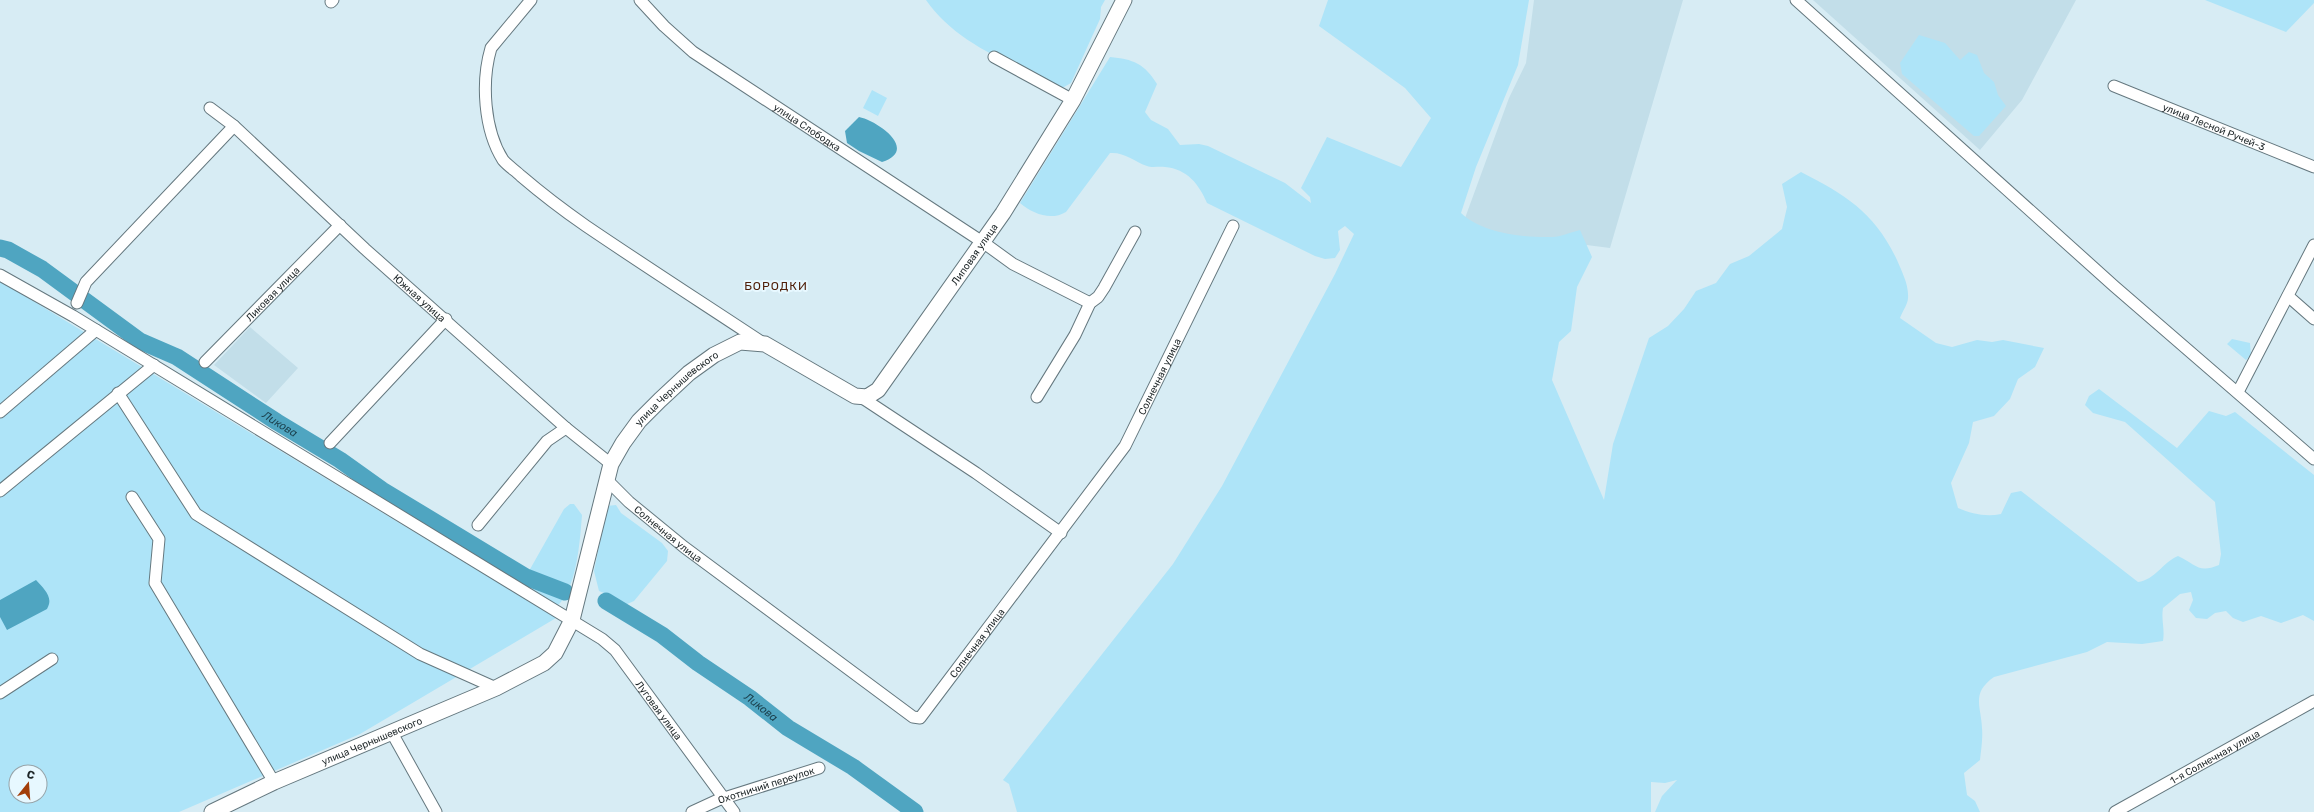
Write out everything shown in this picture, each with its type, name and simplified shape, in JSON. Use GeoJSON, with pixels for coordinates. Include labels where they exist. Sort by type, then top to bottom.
{"type":"FeatureCollection","features":[{"type":"Feature","properties":{"kind":"street"},"geometry":{"type":"LineString","coordinates":[[531,0],[491,48],[488,57],[487,99],[490,130],[494,144],[504,161],[553,203],[679,290],[846,392],[861,397],[976,473],[1061,533]]}},
{"type":"Feature","properties":{"kind":"street","name":"улица Слободка"},"geometry":{"type":"LineString","coordinates":[[640,0],[664,26],[693,52],[984,243],[1013,264],[1090,302]]}},
{"type":"Feature","properties":{"kind":"street","name":"Липовая улица"},"geometry":{"type":"LineString","coordinates":[[861,397],[872,394],[885,382],[984,243],[1073,100],[1124,0]]}},
{"type":"Feature","properties":{"kind":"street"},"geometry":{"type":"LineString","coordinates":[[1796,0],[2114,286],[2314,459]]}},
{"type":"Feature","properties":{"kind":"street"},"geometry":{"type":"LineString","coordinates":[[994,57],[1073,100]]}},
{"type":"Feature","properties":{"kind":"street","name":"улица Лесной Ручей-3"},"geometry":{"type":"LineString","coordinates":[[2114,86],[2314,167]]}},
{"type":"Feature","properties":{"kind":"street","name":"Южная улица"},"geometry":{"type":"LineString","coordinates":[[210,108],[234,126],[340,225],[566,428],[609,470]]}},
{"type":"Feature","properties":{"kind":"street"},"geometry":{"type":"LineString","coordinates":[[76,304],[86,282],[234,126]]}},
{"type":"Feature","properties":{"kind":"street","name":"Ликовая улица"},"geometry":{"type":"LineString","coordinates":[[205,362],[340,225]]}},
{"type":"Feature","properties":{"kind":"street","name":"Солнечная улица"},"geometry":{"type":"LineString","coordinates":[[609,470],[629,502],[684,547],[917,718],[923,716],[1125,446],[1233,226]]}},
{"type":"Feature","properties":{"kind":"street"},"geometry":{"type":"LineString","coordinates":[[1037,397],[1075,335],[1090,302],[1098,297],[1104,288],[1135,232]]}},
{"type":"Feature","properties":{"kind":"street"},"geometry":{"type":"LineString","coordinates":[[2238,392],[2314,245]]}},
{"type":"Feature","properties":{"kind":"street","name":"Луговая улица"},"geometry":{"type":"LineString","coordinates":[[0,276],[96,330],[154,365],[572,620],[615,650],[726,799],[734,812]]}},
{"type":"Feature","properties":{"kind":"street"},"geometry":{"type":"LineString","coordinates":[[2288,296],[2314,319]]}},
{"type":"Feature","properties":{"kind":"street"},"geometry":{"type":"LineString","coordinates":[[330,443],[446,319]]}},
{"type":"Feature","properties":{"kind":"street"},"geometry":{"type":"LineString","coordinates":[[0,412],[96,330]]}},
{"type":"Feature","properties":{"kind":"street","name":"улица Чернышевского"},"geometry":{"type":"LineString","coordinates":[[212,812],[274,782],[496,688],[531,671],[555,654],[572,620],[609,470],[623,442],[639,421],[689,373],[714,355],[740,342],[766,344]]}},
{"type":"Feature","properties":{"kind":"street"},"geometry":{"type":"LineString","coordinates":[[0,491],[154,365]]}},
{"type":"Feature","properties":{"kind":"street"},"geometry":{"type":"LineString","coordinates":[[118,393],[196,514],[420,654],[496,688]]}},
{"type":"Feature","properties":{"kind":"street"},"geometry":{"type":"LineString","coordinates":[[478,525],[547,441],[566,428]]}},
{"type":"Feature","properties":{"kind":"street"},"geometry":{"type":"LineString","coordinates":[[132,498],[159,539],[155,583],[274,782]]}},
{"type":"Feature","properties":{"kind":"street"},"geometry":{"type":"LineString","coordinates":[[0,693],[52,659]]}},
{"type":"Feature","properties":{"kind":"street","name":"1-я Солнечная улица"},"geometry":{"type":"LineString","coordinates":[[2115,812],[2314,701]]}},
{"type":"Feature","properties":{"kind":"street"},"geometry":{"type":"LineString","coordinates":[[392,733],[436,812]]}},
{"type":"Feature","properties":{"kind":"street","name":"Охотничий переулок"},"geometry":{"type":"LineString","coordinates":[[692,812],[718,800],[726,799],[819,768]]}},
{"type":"Feature","properties":{"kind":"shaded area"},"geometry":{"type":"Polygon","coordinates":[[[926,0],[1105,0],[1101,7],[1100,19],[1071,83],[1064,87],[1057,87],[1004,61],[969,41],[938,15],[926,0]]]}},
{"type":"Feature","properties":{"kind":"shaded area"},"geometry":{"type":"Polygon","coordinates":[[[1328,0],[1529,0],[1518,65],[1476,167],[1461,213],[1470,220],[1491,230],[1517,235],[1555,237],[1580,230],[1592,257],[1577,287],[1571,331],[1559,342],[1552,380],[1604,500],[1613,444],[1649,338],[1668,326],[1684,309],[1696,291],[1716,283],[1730,264],[1749,256],[1782,229],[1787,207],[1782,184],[1801,172],[1832,189],[1858,207],[1879,230],[1897,260],[1906,283],[1908,300],[1900,318],[1936,343],[1952,347],[1977,340],[1992,342],[2003,340],[2044,348],[2035,367],[2018,379],[2010,399],[1994,416],[1973,422],[1969,443],[1951,483],[1958,508],[1979,514],[2001,514],[2011,493],[2021,491],[2138,582],[2149,578],[2168,562],[2178,556],[2197,567],[2206,569],[2212,568],[2219,565],[2221,554],[2215,502],[2125,422],[2093,413],[2085,405],[2089,396],[2099,389],[2177,448],[2209,411],[2226,416],[2235,412],[2314,475],[2314,621],[2303,615],[2281,623],[2261,616],[2243,622],[2233,618],[2226,611],[2215,613],[2207,619],[2196,618],[2189,610],[2193,600],[2191,592],[2180,594],[2163,608],[2163,641],[2142,644],[2107,642],[2087,652],[1994,677],[1982,689],[1980,694],[1979,706],[1982,744],[1980,760],[1964,773],[1967,795],[1975,801],[1980,812],[1655,812],[1662,796],[1677,780],[1665,783],[1651,782],[1651,812],[1017,812],[1009,784],[1003,780],[1173,564],[1222,486],[1335,274],[1354,234],[1345,226],[1338,231],[1340,250],[1335,258],[1325,259],[1315,256],[1207,203],[1196,184],[1186,174],[1173,168],[1149,167],[1125,155],[1115,153],[1110,153],[1066,212],[1054,216],[1042,215],[1020,203],[1110,57],[1132,61],[1143,67],[1152,77],[1157,84],[1145,112],[1151,120],[1168,129],[1180,145],[1199,144],[1208,146],[1285,183],[1311,203],[1310,197],[1301,188],[1327,137],[1401,167],[1431,118],[1405,88],[1319,26],[1328,0]]]}},
{"type":"Feature","properties":{"kind":"shaded area"},"geometry":{"type":"Polygon","coordinates":[[[1534,0],[1683,0],[1610,248],[1461,229],[1509,98],[1526,63],[1534,0]]]}},
{"type":"Feature","properties":{"kind":"shaded area"},"geometry":{"type":"Polygon","coordinates":[[[1813,0],[2076,0],[2022,100],[1980,150],[1813,0]]]}},
{"type":"Feature","properties":{"kind":"shaded area"},"geometry":{"type":"Polygon","coordinates":[[[2205,0],[2314,0],[2314,3],[2286,32],[2205,0]]]}},
{"type":"Feature","properties":{"kind":"shaded area"},"geometry":{"type":"Polygon","coordinates":[[[1919,35],[1945,43],[1960,60],[1969,52],[1977,55],[1984,73],[1994,82],[1998,95],[2006,106],[1979,136],[1974,136],[1902,74],[1900,63],[1919,35]]]}},
{"type":"Feature","properties":{"kind":"shaded area"},"geometry":{"type":"Polygon","coordinates":[[[872,90],[887,98],[878,116],[863,108],[872,90]]]}},
{"type":"Feature","properties":{"kind":"shaded area"},"geometry":{"type":"Polygon","coordinates":[[[859,117],[876,124],[892,136],[897,150],[892,157],[882,162],[859,151],[847,143],[845,131],[859,117]]]}},
{"type":"Feature","properties":{"kind":"shaded area"},"geometry":{"type":"Polygon","coordinates":[[[0,281],[556,618],[360,734],[179,812],[0,812],[0,281]]]}},
{"type":"Feature","properties":{"kind":"shaded area"},"geometry":{"type":"Polygon","coordinates":[[[250,327],[298,368],[266,403],[214,365],[250,327]]]}},
{"type":"Feature","properties":{"kind":"shaded area"},"geometry":{"type":"Polygon","coordinates":[[[2232,339],[2250,343],[2251,355],[2246,360],[2227,344],[2232,339]]]}},
{"type":"Feature","properties":{"kind":"shaded area"},"geometry":{"type":"Polygon","coordinates":[[[570,504],[574,504],[582,515],[580,538],[576,564],[569,589],[556,607],[493,566],[486,560],[483,552],[484,548],[488,549],[529,571],[564,509],[570,504]]]}},
{"type":"Feature","properties":{"kind":"shaded area"},"geometry":{"type":"Polygon","coordinates":[[[616,505],[621,513],[662,543],[668,551],[667,561],[634,601],[625,605],[615,603],[609,595],[599,591],[594,571],[607,506],[616,505]]]}},
{"type":"Feature","properties":{"kind":"shaded area"},"geometry":{"type":"Polygon","coordinates":[[[36,580],[49,597],[49,605],[47,609],[7,630],[0,617],[0,600],[36,580]]]}},
{"type":"Feature","properties":{"kind":"waterway","name":"Ликова"},"geometry":{"type":"LineString","coordinates":[[0,248],[8,250],[42,269],[140,341],[177,357],[277,422],[340,460],[382,490],[526,577],[565,592]]}},
{"type":"Feature","properties":{"kind":"waterway","name":"Ликова"},"geometry":{"type":"LineString","coordinates":[[606,601],[662,635],[698,663],[750,698],[788,728],[853,767],[915,812]]}},
{"type":"Feature","properties":{"kind":"district","name":"БОРОДКИ"},"geometry":{"type":"Point","coordinates":[776,286]}}]}
